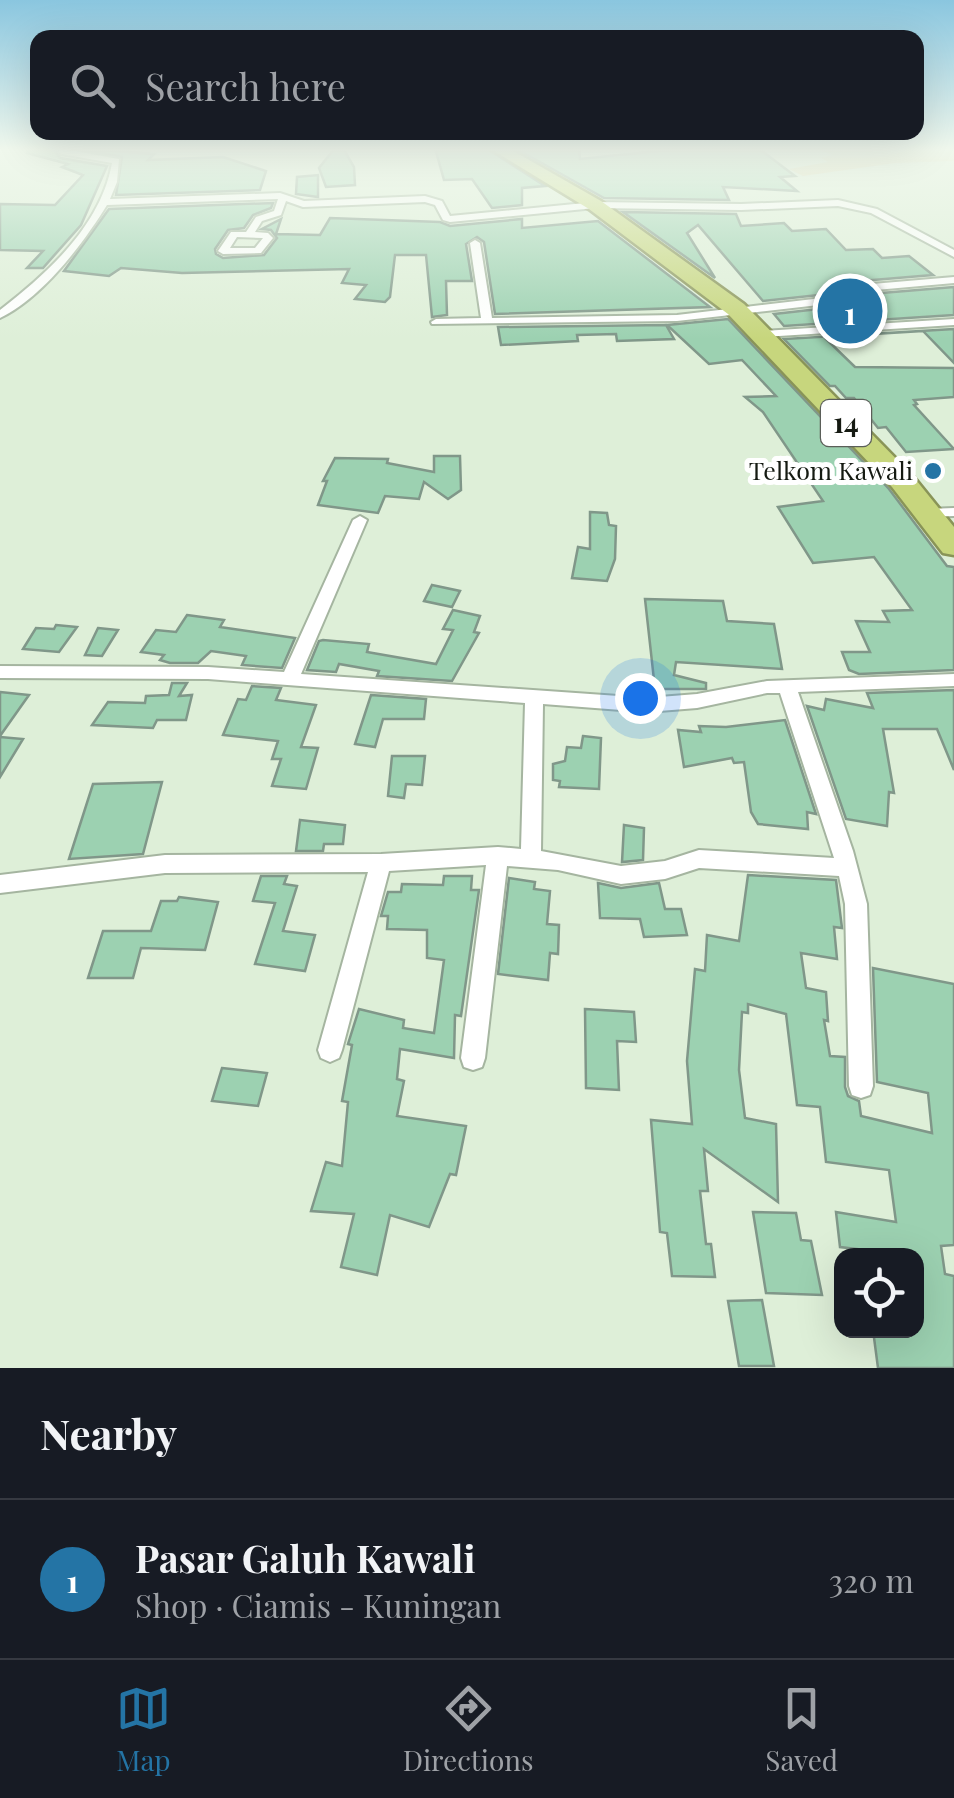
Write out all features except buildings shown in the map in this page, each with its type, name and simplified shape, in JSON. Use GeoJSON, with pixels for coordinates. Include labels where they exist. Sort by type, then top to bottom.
{"type":"FeatureCollection","features":[{"type":"Feature","properties":{"kind":"highway","name":"14"},"geometry":{"type":"LineString","coordinates":[[604,212],[764,334],[902,481],[941,512],[954,546]]}},
{"type":"Feature","properties":{"kind":"street"},"geometry":{"type":"LineString","coordinates":[[0,315],[39,284],[84,233],[97,212]]}},
{"type":"Feature","properties":{"kind":"street"},"geometry":{"type":"LineString","coordinates":[[250,233],[259,219],[278,212]]}},
{"type":"Feature","properties":{"kind":"street"},"geometry":{"type":"LineString","coordinates":[[446,212],[450,219],[524,212]]}},
{"type":"Feature","properties":{"kind":"street"},"geometry":{"type":"LineString","coordinates":[[876,212],[954,254]]}},
{"type":"Feature","properties":{"kind":"street"},"geometry":{"type":"LineString","coordinates":[[475,243],[487,322]]}},
{"type":"Feature","properties":{"kind":"street"},"geometry":{"type":"LineString","coordinates":[[436,322],[678,318],[839,299],[835,291],[843,289],[954,280]]}},
{"type":"Feature","properties":{"kind":"street"},"geometry":{"type":"LineString","coordinates":[[764,334],[954,322]]}},
{"type":"Feature","properties":{"kind":"street"},"geometry":{"type":"LineString","coordinates":[[289,680],[360,520]]}},
{"type":"Feature","properties":{"kind":"street"},"geometry":{"type":"LineString","coordinates":[[0,672],[194,673],[534,698],[677,704],[787,686],[954,680]]}},
{"type":"Feature","properties":{"kind":"street"},"geometry":{"type":"LineString","coordinates":[[787,686],[846,868],[858,924],[861,1086]]}},
{"type":"Feature","properties":{"kind":"street"},"geometry":{"type":"LineString","coordinates":[[531,859],[534,698]]}},
{"type":"Feature","properties":{"kind":"street"},"geometry":{"type":"LineString","coordinates":[[0,884],[165,864],[382,863],[498,856],[621,875],[664,870],[699,859],[846,868]]}},
{"type":"Feature","properties":{"kind":"street"},"geometry":{"type":"LineString","coordinates":[[472,1058],[498,856]]}},
{"type":"Feature","properties":{"kind":"street"},"geometry":{"type":"LineString","coordinates":[[330,1050],[382,863]]}},
{"type":"Feature","properties":{"kind":"place","name":"Pasar Galuh Kawali"},"geometry":{"type":"Point","coordinates":[850,311]}},
{"type":"Feature","properties":{"kind":"place","name":"Telkom Kawali"},"geometry":{"type":"Point","coordinates":[933,471]}}]}
